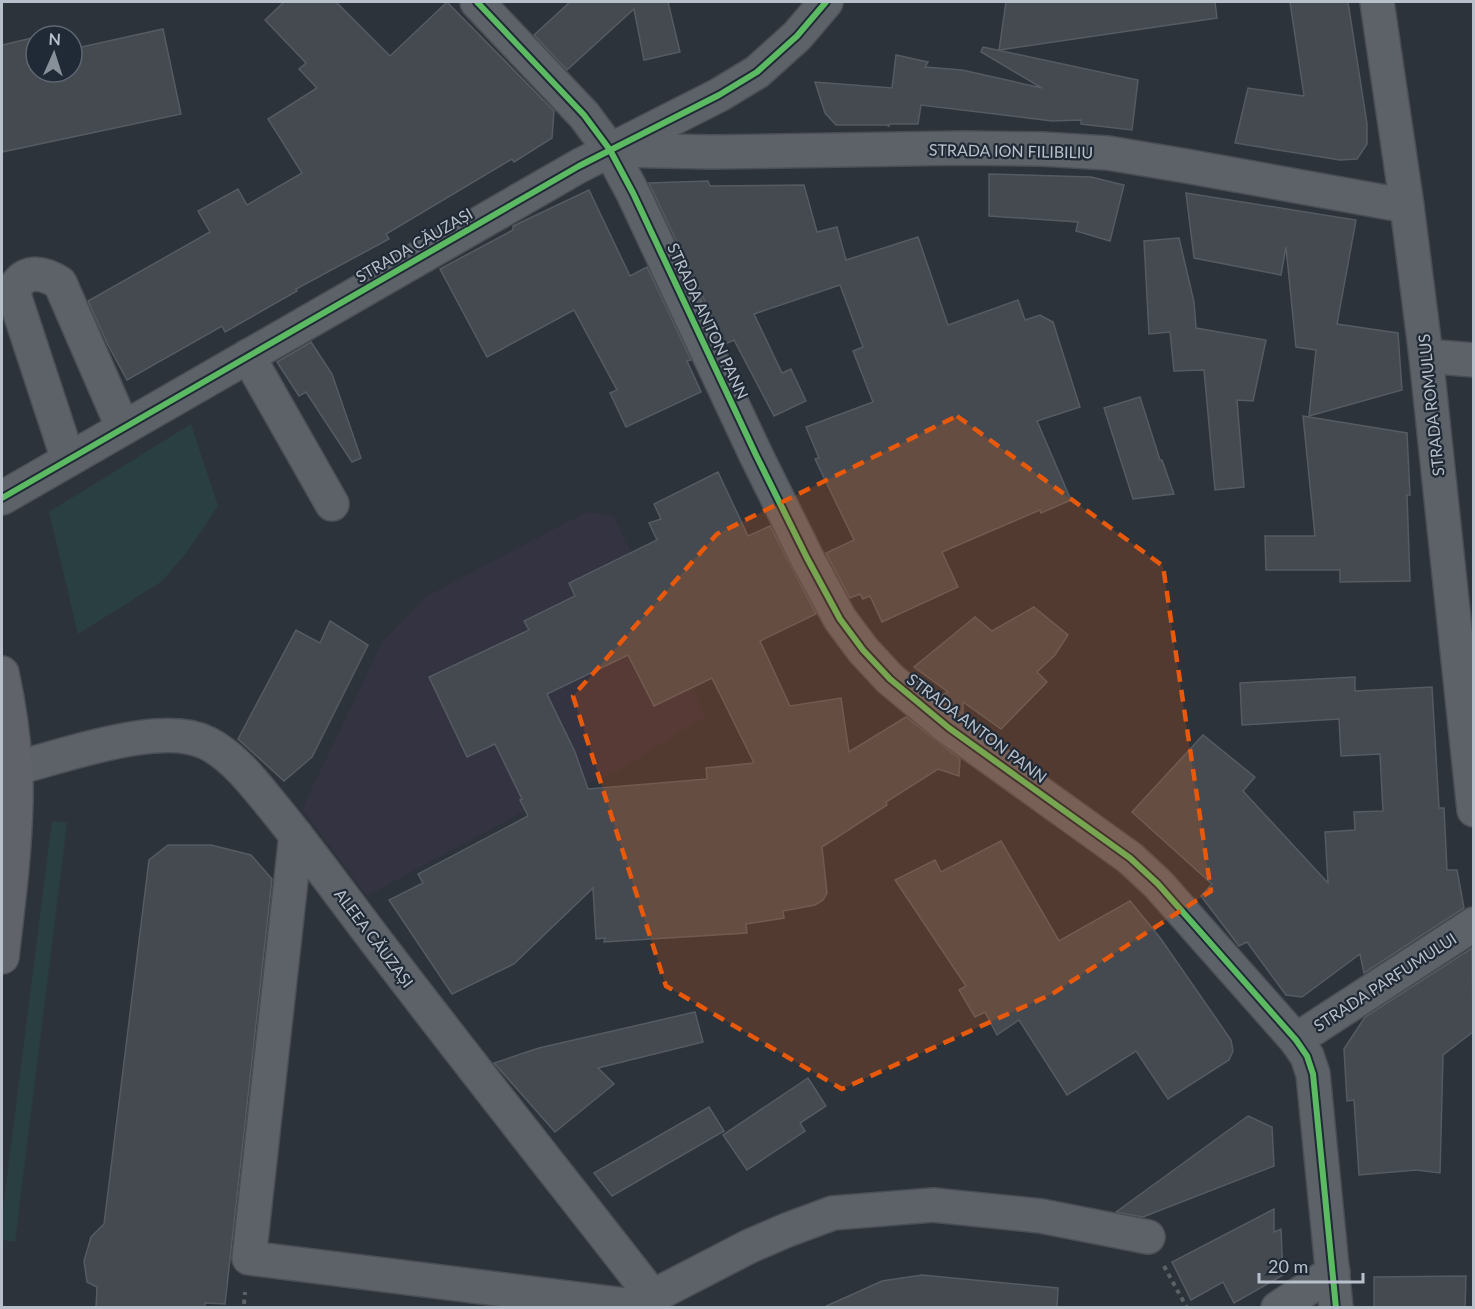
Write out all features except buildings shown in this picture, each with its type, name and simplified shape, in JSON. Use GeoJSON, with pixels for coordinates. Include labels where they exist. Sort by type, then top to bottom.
{"type":"FeatureCollection","features":[{"type":"Feature","properties":{"kind":"main road"},"geometry":{"type":"LineString","coordinates":[[2,673],[10,712],[16,768],[11,872],[2,957]]}},
{"type":"Feature","properties":{"kind":"street","name":"STRADA ANTON PANN"},"geometry":{"type":"LineString","coordinates":[[477,2],[584,115],[610,150],[633,193],[807,558],[840,620],[863,650],[890,679],[949,728],[1130,858],[1158,884],[1296,1040],[1307,1056],[1313,1074],[1336,1308]]}},
{"type":"Feature","properties":{"kind":"street","name":"STRADA CĂUZAȘI"},"geometry":{"type":"LineString","coordinates":[[2,498],[610,150],[719,95],[757,72],[797,36],[826,2]]}},
{"type":"Feature","properties":{"kind":"street","name":"STRADA ROMULUS"},"geometry":{"type":"LineString","coordinates":[[1377,2],[1426,356],[1473,810]]}},
{"type":"Feature","properties":{"kind":"street","name":"STRADA ION FILIBILIU"},"geometry":{"type":"LineString","coordinates":[[610,150],[711,152],[964,148],[1108,153],[1407,206]]}},
{"type":"Feature","properties":{"kind":"street"},"geometry":{"type":"LineString","coordinates":[[68,459],[13,292],[18,281],[26,276],[37,274],[49,276],[60,283],[123,428]]}},
{"type":"Feature","properties":{"kind":"street"},"geometry":{"type":"LineString","coordinates":[[248,356],[332,504]]}},
{"type":"Feature","properties":{"kind":"street"},"geometry":{"type":"LineString","coordinates":[[1426,356],[1473,360]]}},
{"type":"Feature","properties":{"kind":"street","name":"ALEEA CĂUZAȘI"},"geometry":{"type":"LineString","coordinates":[[16,768],[128,738],[178,736],[207,742],[229,759],[250,779],[296,835],[653,1297]]}},
{"type":"Feature","properties":{"kind":"street"},"geometry":{"type":"LineString","coordinates":[[296,835],[249,1258],[634,1306],[750,1246],[833,1214],[933,1205],[1041,1216],[1148,1237]]}},
{"type":"Feature","properties":{"kind":"street","name":"STRADA PARFUMULUI"},"geometry":{"type":"LineString","coordinates":[[1296,1040],[1473,924]]}},
{"type":"Feature","properties":{"kind":"street"},"geometry":{"type":"LineString","coordinates":[[1278,1308],[1333,1272]]}},
{"type":"Feature","properties":{"kind":"path"},"geometry":{"type":"LineString","coordinates":[[1148,1237],[1187,1308]]}},
{"type":"Feature","properties":{"kind":"highlighted area"},"geometry":{"type":"Polygon","coordinates":[[[957,416],[1163,566],[1211,891],[1052,994],[842,1089],[666,986],[573,696],[717,534],[957,416]]]}},
{"type":"Feature","properties":{"kind":"shaded area"},"geometry":{"type":"Polygon","coordinates":[[[586,512],[614,516],[705,716],[614,773],[534,806],[367,896],[302,809],[382,642],[425,597],[586,512]]]}},
{"type":"Feature","properties":{"kind":"green space"},"geometry":{"type":"Polygon","coordinates":[[[191,424],[218,506],[187,552],[161,582],[78,634],[49,512],[191,424]]]}},
{"type":"Feature","properties":{"kind":"green space"},"geometry":{"type":"Polygon","coordinates":[[[52,821],[67,823],[15,1242],[2,1240],[2,1216],[52,821]]]}},
{"type":"Feature","properties":{"kind":"cycle path"},"geometry":{"type":"LineString","coordinates":[[477,2],[584,115],[610,150],[633,193],[807,558],[840,619],[863,650],[890,679],[949,728],[1130,858],[1158,884],[1296,1040],[1307,1056],[1313,1074],[1336,1308]]}},
{"type":"Feature","properties":{"kind":"cycle path"},"geometry":{"type":"LineString","coordinates":[[2,498],[579,166],[719,95],[757,72],[797,36],[826,2]]}}]}
